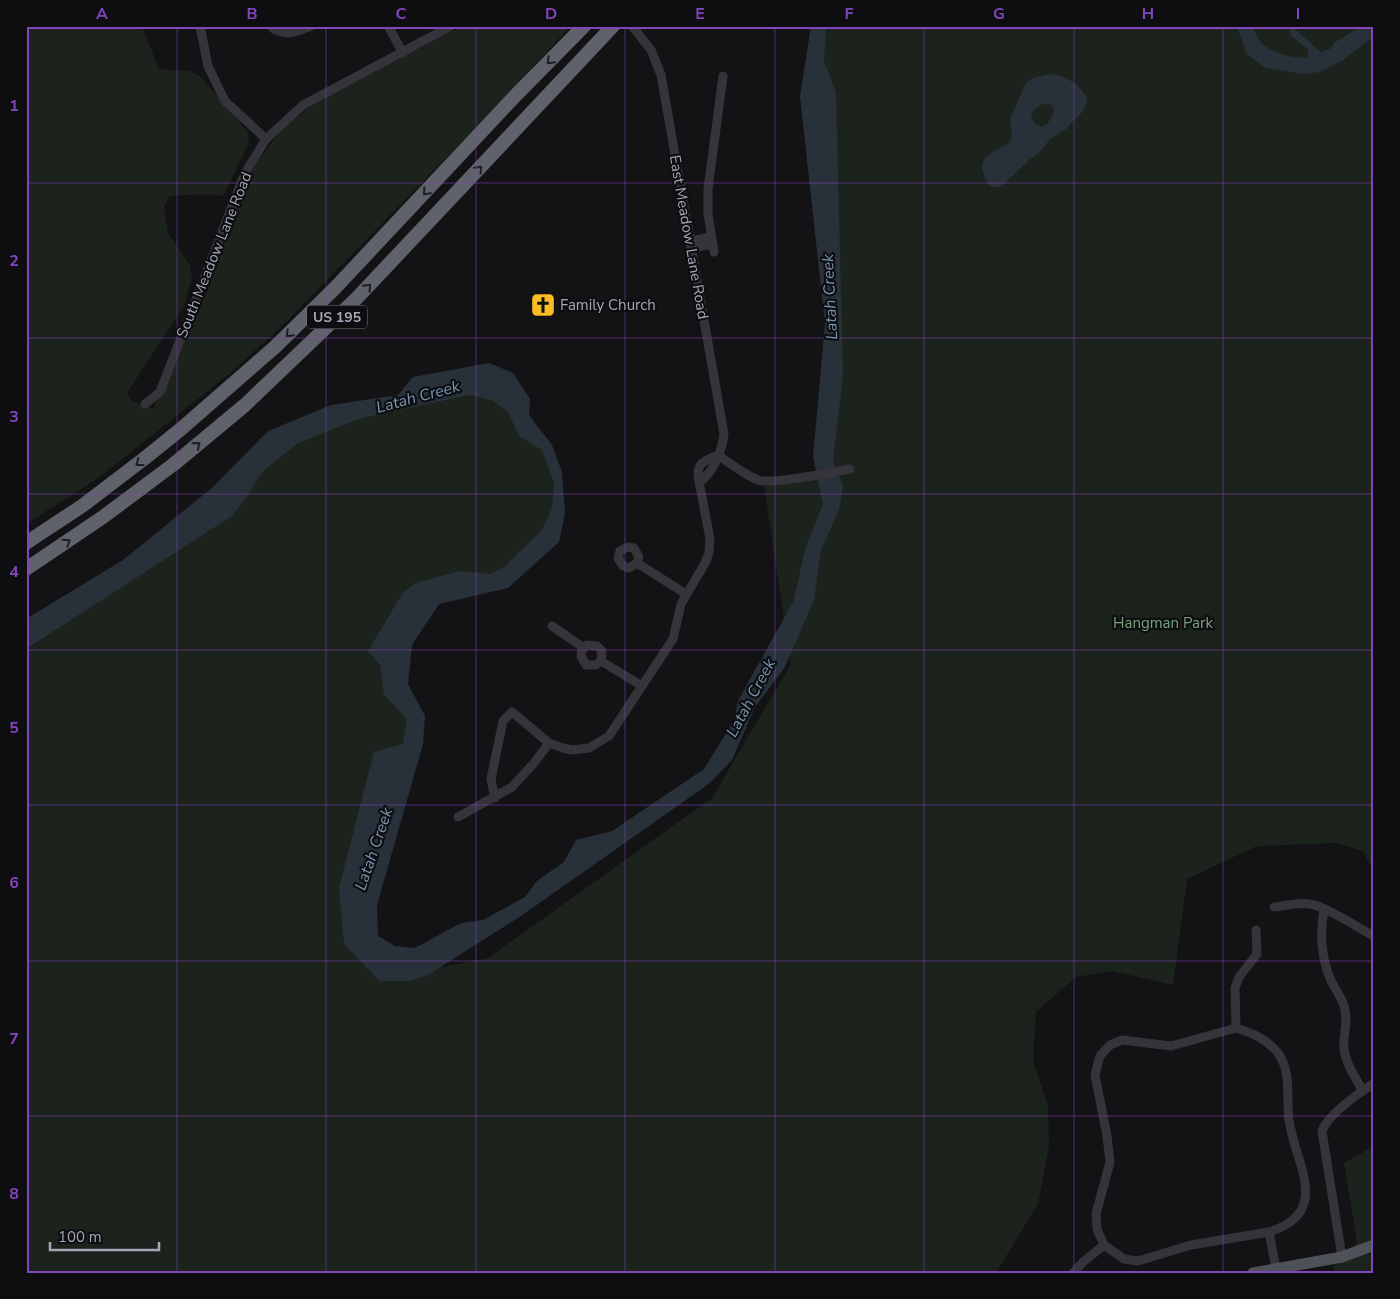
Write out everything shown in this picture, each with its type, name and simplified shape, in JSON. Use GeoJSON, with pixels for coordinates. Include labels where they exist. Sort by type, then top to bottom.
{"type":"FeatureCollection","features":[{"type":"Feature","properties":{"kind":"highway","name":"US 195"},"geometry":{"type":"LineString","coordinates":[[26,543],[82,506],[145,458],[275,347],[336,287],[514,97],[584,26]]}},
{"type":"Feature","properties":{"kind":"highway","name":"US 195"},"geometry":{"type":"LineString","coordinates":[[26,569],[103,517],[174,464],[245,405],[358,298],[613,26]]}},
{"type":"Feature","properties":{"kind":"main road"},"geometry":{"type":"LineString","coordinates":[[1253,1273],[1342,1257],[1374,1245]]}},
{"type":"Feature","properties":{"kind":"street"},"geometry":{"type":"LineString","coordinates":[[200,26],[208,66],[225,101],[266,139]]}},
{"type":"Feature","properties":{"kind":"street"},"geometry":{"type":"LineString","coordinates":[[270,26],[281,33],[293,33],[312,26]]}},
{"type":"Feature","properties":{"kind":"street"},"geometry":{"type":"LineString","coordinates":[[388,26],[403,53]]}},
{"type":"Feature","properties":{"kind":"street","name":"South Meadow Lane Road"},"geometry":{"type":"LineString","coordinates":[[145,404],[160,392],[245,173],[266,139],[303,105],[451,26]]}},
{"type":"Feature","properties":{"kind":"street","name":"East Meadow Lane Road"},"geometry":{"type":"LineString","coordinates":[[632,26],[651,50],[661,75],[724,434],[718,455]]}},
{"type":"Feature","properties":{"kind":"street"},"geometry":{"type":"LineString","coordinates":[[691,245],[713,244],[708,214],[708,188],[723,76]]}},
{"type":"Feature","properties":{"kind":"street"},"geometry":{"type":"LineString","coordinates":[[495,798],[491,778],[503,722],[512,712],[549,743],[572,750],[589,748],[609,736],[673,639],[681,604],[705,564],[710,546],[697,473],[702,463],[718,455],[738,470],[760,481],[788,480],[850,469]]}},
{"type":"Feature","properties":{"kind":"street"},"geometry":{"type":"LineString","coordinates":[[638,563],[686,594]]}},
{"type":"Feature","properties":{"kind":"street"},"geometry":{"type":"LineString","coordinates":[[552,626],[584,648]]}},
{"type":"Feature","properties":{"kind":"street"},"geometry":{"type":"LineString","coordinates":[[590,644],[597,646],[602,651],[601,661],[596,665],[586,665],[581,656],[584,648],[590,644]]}},
{"type":"Feature","properties":{"kind":"street"},"geometry":{"type":"LineString","coordinates":[[601,661],[642,686]]}},
{"type":"Feature","properties":{"kind":"street"},"geometry":{"type":"LineString","coordinates":[[458,817],[512,788],[549,743]]}},
{"type":"Feature","properties":{"kind":"street"},"geometry":{"type":"LineString","coordinates":[[1274,908],[1295,904],[1310,904],[1324,909],[1374,936]]}},
{"type":"Feature","properties":{"kind":"street"},"geometry":{"type":"LineString","coordinates":[[1324,909],[1321,925],[1326,966],[1330,980],[1344,1005],[1346,1015],[1344,1042],[1346,1054],[1352,1074],[1363,1091]]}},
{"type":"Feature","properties":{"kind":"street"},"geometry":{"type":"LineString","coordinates":[[1236,1028],[1235,988],[1239,977],[1257,954],[1256,930]]}},
{"type":"Feature","properties":{"kind":"street"},"geometry":{"type":"LineString","coordinates":[[1236,1028],[1252,1033],[1266,1041],[1278,1053],[1285,1069],[1290,1129],[1306,1182],[1306,1194],[1300,1214],[1284,1227],[1269,1232],[1191,1245],[1138,1261],[1124,1259],[1104,1245],[1097,1229],[1096,1214],[1110,1162],[1095,1075],[1100,1056],[1110,1045],[1122,1040],[1171,1046],[1236,1028]]}},
{"type":"Feature","properties":{"kind":"street"},"geometry":{"type":"LineString","coordinates":[[1342,1257],[1322,1131],[1325,1123],[1332,1116],[1374,1083]]}},
{"type":"Feature","properties":{"kind":"street"},"geometry":{"type":"LineString","coordinates":[[1269,1232],[1274,1270]]}},
{"type":"Feature","properties":{"kind":"street"},"geometry":{"type":"LineString","coordinates":[[1073,1273],[1082,1262],[1104,1245]]}},
{"type":"Feature","properties":{"kind":"green space"},"geometry":{"type":"Polygon","coordinates":[[[26,26],[142,26],[159,69],[190,71],[201,77],[247,131],[249,138],[247,147],[223,196],[183,195],[169,197],[164,207],[168,233],[190,265],[192,277],[184,306],[127,393],[131,400],[153,409],[206,294],[239,195],[256,163],[283,128],[315,103],[462,26],[571,26],[456,148],[282,326],[229,374],[100,477],[26,524],[26,26]]]}},
{"type":"Feature","properties":{"kind":"green space","name":"Hangman Park"},"geometry":{"type":"Polygon","coordinates":[[[819,26],[1374,26],[1374,872],[1363,851],[1337,843],[1257,846],[1187,879],[1173,985],[1112,971],[1076,977],[1036,1012],[1033,1060],[1048,1106],[1049,1146],[1038,1204],[997,1271],[998,1273],[26,1273],[26,633],[252,464],[335,416],[497,388],[548,448],[558,477],[559,511],[498,582],[457,585],[394,639],[416,716],[360,939],[439,968],[488,958],[712,798],[791,664],[764,486],[824,478],[832,380],[819,26]]]}},
{"type":"Feature","properties":{"kind":"green space"},"geometry":{"type":"Polygon","coordinates":[[[1374,1146],[1374,1273],[1335,1273],[1333,1265],[1357,1258],[1357,1241],[1344,1163],[1374,1146]]]}},
{"type":"Feature","properties":{"kind":"water","name":"Latah Creek"},"geometry":{"type":"Polygon","coordinates":[[[811,26],[826,26],[824,61],[836,92],[843,376],[833,461],[843,486],[839,510],[821,550],[814,600],[785,667],[755,707],[732,760],[710,783],[521,916],[428,975],[409,981],[380,981],[344,944],[339,888],[374,752],[403,744],[407,719],[384,695],[380,665],[368,651],[402,594],[415,583],[461,571],[491,574],[504,567],[542,530],[552,508],[554,483],[542,450],[519,436],[508,412],[492,400],[469,395],[358,419],[298,443],[262,472],[232,516],[26,649],[26,619],[123,560],[213,487],[268,431],[331,405],[398,395],[413,377],[489,363],[513,373],[530,399],[529,415],[552,445],[562,472],[565,513],[559,542],[508,588],[439,604],[412,645],[408,684],[425,716],[423,744],[377,905],[378,936],[395,946],[415,948],[461,923],[483,920],[525,897],[537,881],[564,862],[576,840],[612,831],[704,769],[733,722],[739,699],[794,600],[805,549],[823,504],[813,457],[825,324],[800,96],[811,26]]]}},
{"type":"Feature","properties":{"kind":"water"},"geometry":{"type":"Polygon","coordinates":[[[1237,26],[1253,26],[1260,41],[1269,49],[1282,54],[1303,58],[1308,57],[1308,49],[1291,36],[1289,26],[1294,28],[1321,52],[1330,49],[1334,43],[1361,26],[1374,26],[1374,36],[1342,61],[1320,72],[1304,74],[1265,68],[1246,53],[1237,26]]]}},
{"type":"Feature","properties":{"kind":"water"},"geometry":{"type":"Polygon","coordinates":[[[1049,74],[1065,78],[1083,92],[1087,102],[1083,111],[1066,129],[1050,139],[1039,153],[1005,183],[999,187],[990,187],[985,178],[983,164],[989,155],[1011,142],[1010,119],[1026,83],[1033,78],[1049,74]],[[1044,104],[1035,109],[1031,117],[1036,125],[1042,127],[1048,123],[1054,112],[1052,105],[1044,104]]]}},
{"type":"Feature","properties":{"kind":"place","name":"Family Church"},"geometry":{"type":"Point","coordinates":[543,305]}}]}
